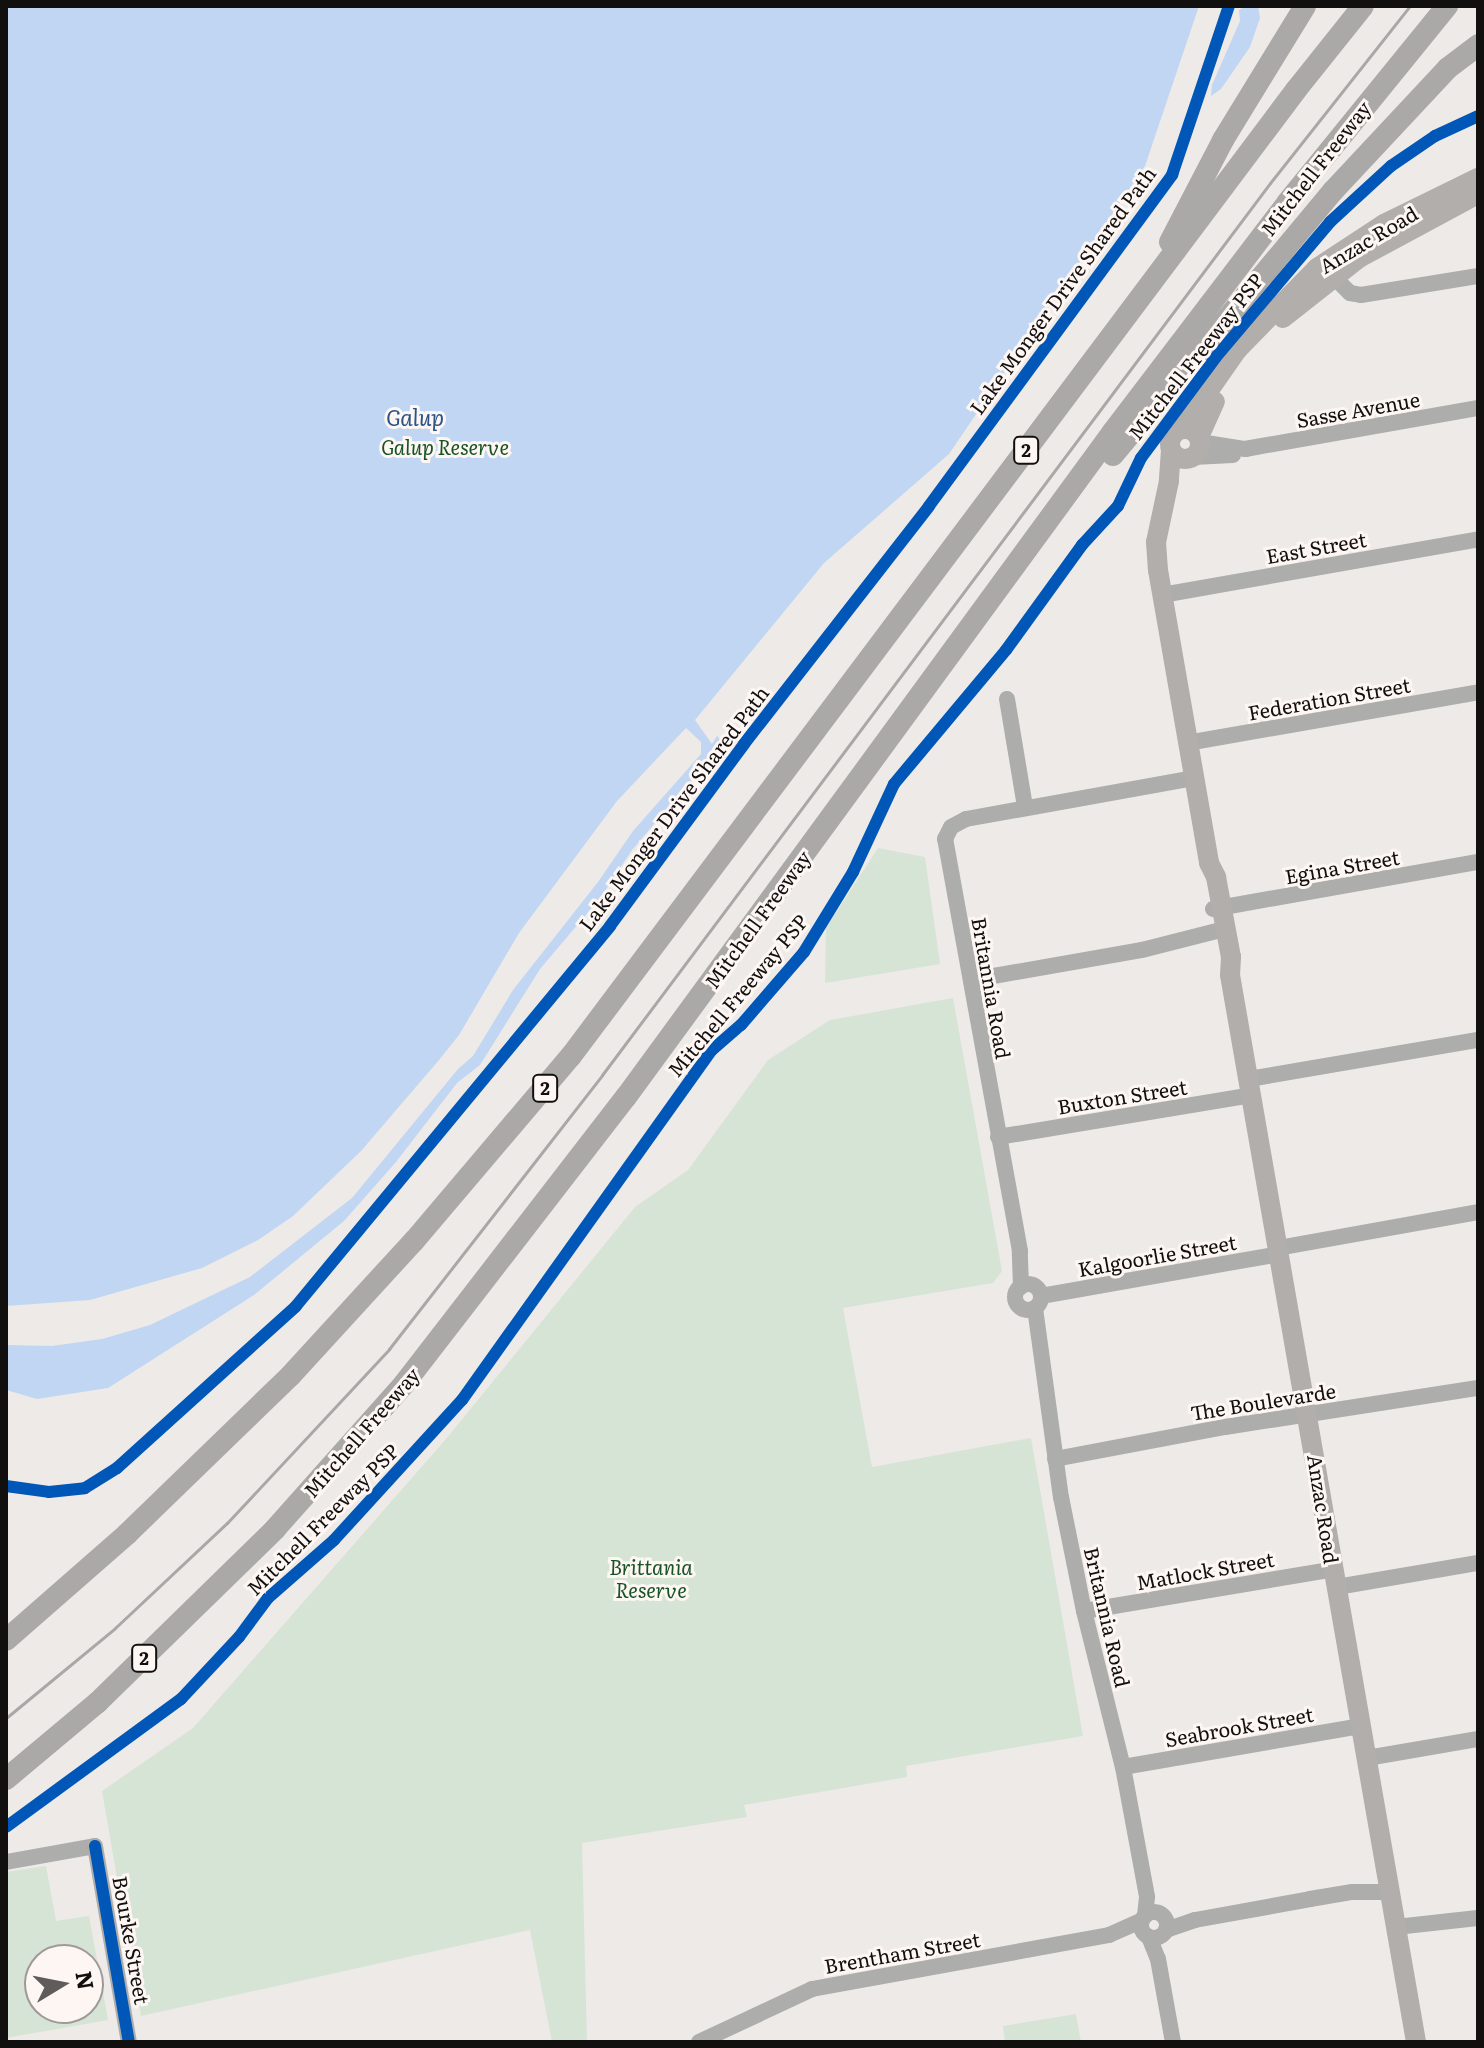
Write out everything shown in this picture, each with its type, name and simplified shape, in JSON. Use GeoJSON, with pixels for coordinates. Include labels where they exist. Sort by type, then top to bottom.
{"type":"FeatureCollection","features":[{"type":"Feature","properties":{"kind":"highway"},"geometry":{"type":"LineString","coordinates":[[1139,300],[1223,140],[1305,6]]}},
{"type":"Feature","properties":{"kind":"highway","name":"2"},"geometry":{"type":"LineString","coordinates":[[6,1640],[204,1462],[335,1329],[467,1181],[571,1056],[1363,6]]}},
{"type":"Feature","properties":{"kind":"highway","name":"Mitchell Freeway"},"geometry":{"type":"LineString","coordinates":[[6,1779],[97,1703],[275,1529],[404,1384],[626,1097],[1112,433],[1278,215],[1447,6]]}},
{"type":"Feature","properties":{"kind":"highway"},"geometry":{"type":"LineString","coordinates":[[975,622],[1333,191],[1448,68],[1478,45]]}},
{"type":"Feature","properties":{"kind":"main road","name":"Anzac Road"},"geometry":{"type":"LineString","coordinates":[[1230,975],[1231,957],[1217,908],[1162,595],[1156,542],[1169,481],[1237,350],[1384,224],[1478,178]]}},
{"type":"Feature","properties":{"kind":"main road","name":"Anzac Road"},"geometry":{"type":"LineString","coordinates":[[1328,270],[1359,258],[1478,194]]}},
{"type":"Feature","properties":{"kind":"main road","name":"Anzac Road"},"geometry":{"type":"LineString","coordinates":[[1217,908],[1218,936],[1230,975],[1416,2042]]}},
{"type":"Feature","properties":{"kind":"street"},"geometry":{"type":"LineString","coordinates":[[1328,270],[1350,293],[1369,295],[1478,276]]}},
{"type":"Feature","properties":{"kind":"street","name":"Sasse Avenue"},"geometry":{"type":"LineString","coordinates":[[1189,445],[1245,449],[1478,408]]}},
{"type":"Feature","properties":{"kind":"street","name":"East Street"},"geometry":{"type":"LineString","coordinates":[[1162,595],[1478,539]]}},
{"type":"Feature","properties":{"kind":"street","name":"Federation Street"},"geometry":{"type":"LineString","coordinates":[[1187,743],[1478,692]]}},
{"type":"Feature","properties":{"kind":"street"},"geometry":{"type":"LineString","coordinates":[[1007,699],[1025,807],[1193,778]]}},
{"type":"Feature","properties":{"kind":"street","name":"Britannia Road"},"geometry":{"type":"LineString","coordinates":[[1025,807],[966,819],[951,827],[945,839],[998,1137],[1031,1297],[1055,1459],[1084,1611],[1123,1767],[1173,2042]]}},
{"type":"Feature","properties":{"kind":"street","name":"Egina Street"},"geometry":{"type":"LineString","coordinates":[[1217,908],[1478,862]]}},
{"type":"Feature","properties":{"kind":"street"},"geometry":{"type":"LineString","coordinates":[[971,980],[1160,946],[1175,948],[1218,936]]}},
{"type":"Feature","properties":{"kind":"street","name":"Buxton Street"},"geometry":{"type":"LineString","coordinates":[[998,1137],[1478,1040]]}},
{"type":"Feature","properties":{"kind":"street","name":"Kalgoorlie Street"},"geometry":{"type":"LineString","coordinates":[[1031,1297],[1478,1212]]}},
{"type":"Feature","properties":{"kind":"street","name":"The Boulevarde"},"geometry":{"type":"LineString","coordinates":[[1055,1459],[1308,1413],[1478,1388]]}},
{"type":"Feature","properties":{"kind":"street","name":"Matlock Street"},"geometry":{"type":"LineString","coordinates":[[1084,1611],[1335,1578],[1478,1563]]}},
{"type":"Feature","properties":{"kind":"street","name":"Seabrook Street"},"geometry":{"type":"LineString","coordinates":[[1123,1767],[1361,1726]]}},
{"type":"Feature","properties":{"kind":"street"},"geometry":{"type":"LineString","coordinates":[[1367,1758],[1478,1739]]}},
{"type":"Feature","properties":{"kind":"street","name":"Bourke Street"},"geometry":{"type":"LineString","coordinates":[[6,1862],[95,1846],[129,2042]]}},
{"type":"Feature","properties":{"kind":"street","name":"Brentham Street"},"geometry":{"type":"LineString","coordinates":[[699,2042],[812,1989],[1154,1925],[1189,1922],[1352,1892],[1357,1887],[1388,1885]]}},
{"type":"Feature","properties":{"kind":"street"},"geometry":{"type":"LineString","coordinates":[[1397,1932],[1478,1918]]}},
{"type":"Feature","properties":{"kind":"green space"},"geometry":{"type":"Polygon","coordinates":[[[878,848],[925,857],[940,964],[825,983],[826,928],[878,848]]]}},
{"type":"Feature","properties":{"kind":"green space","name":"Brittania Reserve"},"geometry":{"type":"Polygon","coordinates":[[[953,998],[1002,1271],[993,1283],[843,1308],[872,1467],[1031,1438],[1083,1736],[906,1766],[907,1777],[744,1805],[747,1817],[582,1843],[587,2042],[552,2042],[530,1930],[141,2016],[102,1791],[193,1728],[446,1439],[635,1207],[688,1170],[768,1060],[830,1020],[953,998]]]}},
{"type":"Feature","properties":{"kind":"green space"},"geometry":{"type":"Polygon","coordinates":[[[46,1866],[56,1921],[89,1916],[94,1944],[24,1944],[24,2024],[85,2024],[6,2038],[6,1872],[46,1866]]]}},
{"type":"Feature","properties":{"kind":"green space"},"geometry":{"type":"Polygon","coordinates":[[[104,1998],[108,2020],[104,2021],[104,1998]]]}},
{"type":"Feature","properties":{"kind":"green space"},"geometry":{"type":"Polygon","coordinates":[[[1076,2014],[1081,2042],[1005,2042],[1003,2026],[1076,2014]]]}},
{"type":"Feature","properties":{"kind":"water","name":"Galup"},"geometry":{"type":"Polygon","coordinates":[[[6,6],[1199,6],[1145,166],[949,454],[824,563],[695,720],[712,744],[717,736],[727,747],[727,756],[717,767],[707,762],[632,850],[601,897],[540,969],[480,1065],[457,1083],[396,1162],[344,1221],[254,1295],[108,1388],[37,1399],[6,1390],[6,1345],[52,1346],[102,1339],[150,1325],[250,1277],[352,1198],[458,1069],[473,1056],[513,990],[598,882],[633,831],[701,754],[701,742],[686,728],[617,801],[519,933],[459,1035],[361,1151],[293,1216],[258,1240],[202,1268],[90,1300],[6,1306],[6,6]]]}},
{"type":"Feature","properties":{"kind":"water"},"geometry":{"type":"Polygon","coordinates":[[[1246,6],[1258,6],[1260,18],[1250,47],[1221,89],[1211,96],[1212,85],[1240,21],[1239,10],[1246,6]]]}},
{"type":"Feature","properties":{"kind":"railway"},"geometry":{"type":"LineString","coordinates":[[6,1718],[115,1628],[227,1523],[389,1349],[602,1075],[1270,183],[1410,6]]}},
{"type":"Feature","properties":{"kind":"cycle path","name":"Lake Monger Drive Shared Path"},"geometry":{"type":"LineString","coordinates":[[6,1486],[49,1492],[85,1488],[117,1468],[296,1306],[610,926],[744,744],[929,506],[1172,175],[1229,6]]}},
{"type":"Feature","properties":{"kind":"cycle path","name":"Mitchell Freeway PSP"},"geometry":{"type":"LineString","coordinates":[[6,1827],[181,1699],[239,1637],[268,1598],[334,1540],[462,1400],[712,1050],[741,1025],[804,952],[853,872],[894,784],[1006,650],[1082,545],[1118,506],[1141,458],[1216,357],[1330,222],[1391,166],[1435,136],[1478,116]]}},
{"type":"Feature","properties":{"kind":"cycle path"},"geometry":{"type":"LineString","coordinates":[[95,1846],[129,2042]]}},
{"type":"Feature","properties":{"kind":"park label","name":"Galup Reserve"},"geometry":{"type":"Point","coordinates":[445,446]}}]}
